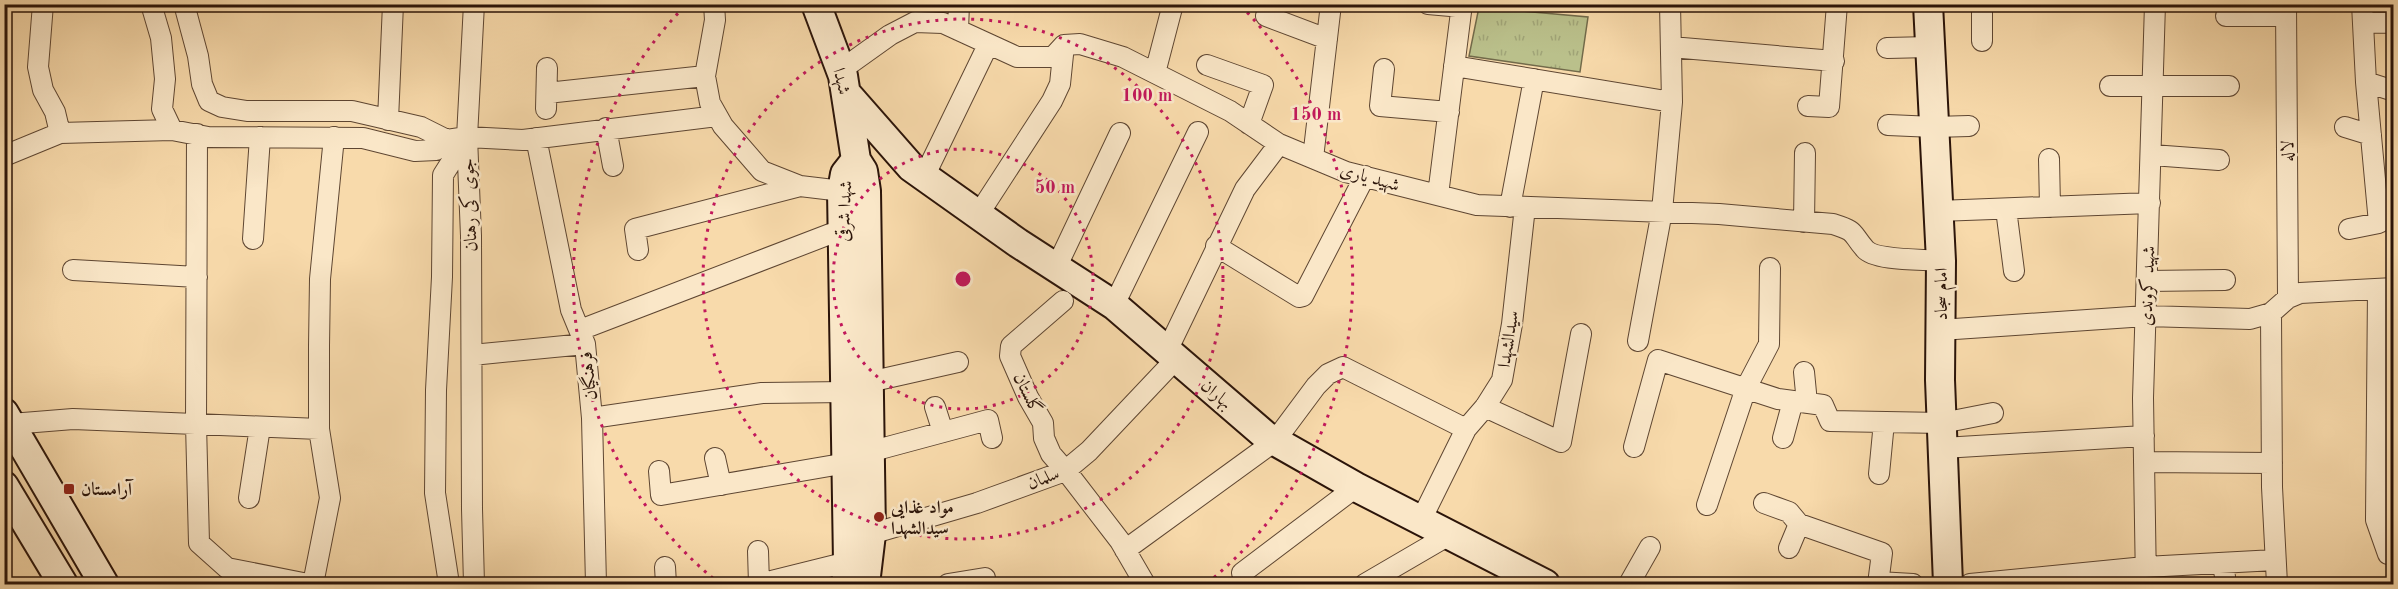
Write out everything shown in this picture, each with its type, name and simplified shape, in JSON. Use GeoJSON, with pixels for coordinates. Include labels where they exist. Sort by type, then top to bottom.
{"type":"FeatureCollection","features":[{"type":"Feature","properties":{"kind":"street"},"geometry":{"type":"LineString","coordinates":[[44,4],[38,67],[43,90],[55,112],[60,133]]}},
{"type":"Feature","properties":{"kind":"street"},"geometry":{"type":"LineString","coordinates":[[151,4],[161,38],[165,79],[162,109],[172,130]]}},
{"type":"Feature","properties":{"kind":"street"},"geometry":{"type":"LineString","coordinates":[[184,4],[198,56],[202,84],[209,101],[222,107],[247,111],[352,111],[422,127],[457,138],[523,140],[717,116]]}},
{"type":"Feature","properties":{"kind":"street"},"geometry":{"type":"LineString","coordinates":[[388,120],[393,4]]}},
{"type":"Feature","properties":{"kind":"street"},"geometry":{"type":"LineString","coordinates":[[457,138],[474,4]]}},
{"type":"Feature","properties":{"kind":"street"},"geometry":{"type":"LineString","coordinates":[[714,4],[715,20],[705,76],[710,103],[723,126],[762,171],[800,186],[842,191]]}},
{"type":"Feature","properties":{"kind":"street","name":"شهدا"},"geometry":{"type":"LineString","coordinates":[[816,4],[844,81],[856,160]]}},
{"type":"Feature","properties":{"kind":"street"},"geometry":{"type":"LineString","coordinates":[[958,30],[959,4]]}},
{"type":"Feature","properties":{"kind":"street"},"geometry":{"type":"LineString","coordinates":[[1155,73],[1173,4]]}},
{"type":"Feature","properties":{"kind":"street"},"geometry":{"type":"LineString","coordinates":[[1313,158],[1331,4]]}},
{"type":"Feature","properties":{"kind":"street"},"geometry":{"type":"LineString","coordinates":[[1428,4],[1462,6],[1438,195]]}},
{"type":"Feature","properties":{"kind":"street"},"geometry":{"type":"LineString","coordinates":[[1638,341],[1662,211],[1672,102],[1670,4]]}},
{"type":"Feature","properties":{"kind":"street"},"geometry":{"type":"LineString","coordinates":[[1808,106],[1829,107],[1837,4]]}},
{"type":"Feature","properties":{"kind":"street","name":"امام سجاد"},"geometry":{"type":"LineString","coordinates":[[1928,4],[1941,261],[1940,330],[1948,585]]}},
{"type":"Feature","properties":{"kind":"street"},"geometry":{"type":"LineString","coordinates":[[1982,4],[1982,41]]}},
{"type":"Feature","properties":{"kind":"street","name":"شهید کروندی"},"geometry":{"type":"LineString","coordinates":[[2145,576],[2146,316],[2155,4]]}},
{"type":"Feature","properties":{"kind":"street"},"geometry":{"type":"LineString","coordinates":[[2226,16],[2286,10]]}},
{"type":"Feature","properties":{"kind":"street","name":"لاله"},"geometry":{"type":"LineString","coordinates":[[2286,10],[2288,298]]}},
{"type":"Feature","properties":{"kind":"street"},"geometry":{"type":"LineString","coordinates":[[918,172],[844,81],[890,35],[915,22],[924,13],[1017,57],[1053,57],[1064,45]]}},
{"type":"Feature","properties":{"kind":"street"},"geometry":{"type":"LineString","coordinates":[[2349,229],[2379,223],[2366,82],[2363,14],[2394,23]]}},
{"type":"Feature","properties":{"kind":"street"},"geometry":{"type":"LineString","coordinates":[[1266,16],[1327,39]]}},
{"type":"Feature","properties":{"kind":"street","name":"شهید یاری"},"geometry":{"type":"LineString","coordinates":[[1064,45],[1080,44],[1123,57],[1230,111],[1279,144],[1346,172],[1476,205],[1662,211],[1833,224],[1851,230],[1866,250],[1879,256],[1941,261]]}},
{"type":"Feature","properties":{"kind":"street"},"geometry":{"type":"LineString","coordinates":[[918,172],[988,45]]}},
{"type":"Feature","properties":{"kind":"street"},"geometry":{"type":"LineString","coordinates":[[978,215],[1052,101],[1060,84],[1064,45]]}},
{"type":"Feature","properties":{"kind":"street"},"geometry":{"type":"LineString","coordinates":[[1671,47],[1834,61]]}},
{"type":"Feature","properties":{"kind":"street"},"geometry":{"type":"LineString","coordinates":[[1887,48],[1930,47]]}},
{"type":"Feature","properties":{"kind":"street"},"geometry":{"type":"LineString","coordinates":[[1207,65],[1263,85],[1249,124]]}},
{"type":"Feature","properties":{"kind":"street"},"geometry":{"type":"LineString","coordinates":[[1454,66],[1672,102]]}},
{"type":"Feature","properties":{"kind":"street"},"geometry":{"type":"LineString","coordinates":[[547,68],[547,101],[705,76]]}},
{"type":"Feature","properties":{"kind":"street"},"geometry":{"type":"LineString","coordinates":[[1384,69],[1380,106],[1449,112]]}},
{"type":"Feature","properties":{"kind":"street","name":"سیدالشهدا"},"geometry":{"type":"LineString","coordinates":[[1421,520],[1466,429],[1485,407],[1502,380],[1512,324],[1518,207],[1534,79]]}},
{"type":"Feature","properties":{"kind":"street"},"geometry":{"type":"LineString","coordinates":[[2366,82],[2394,91]]}},
{"type":"Feature","properties":{"kind":"street"},"geometry":{"type":"LineString","coordinates":[[2110,86],[2229,86]]}},
{"type":"Feature","properties":{"kind":"street"},"geometry":{"type":"LineString","coordinates":[[1888,125],[1969,126]]}},
{"type":"Feature","properties":{"kind":"street"},"geometry":{"type":"LineString","coordinates":[[2344,127],[2371,135]]}},
{"type":"Feature","properties":{"kind":"street"},"geometry":{"type":"LineString","coordinates":[[606,128],[613,166]]}},
{"type":"Feature","properties":{"kind":"street"},"geometry":{"type":"LineString","coordinates":[[4,156],[60,133],[172,130],[208,137],[363,138],[415,151],[436,150],[457,138]]}},
{"type":"Feature","properties":{"kind":"street"},"geometry":{"type":"LineString","coordinates":[[1114,305],[1198,132]]}},
{"type":"Feature","properties":{"kind":"street"},"geometry":{"type":"LineString","coordinates":[[1056,268],[1120,133]]}},
{"type":"Feature","properties":{"kind":"street"},"geometry":{"type":"LineString","coordinates":[[197,134],[196,424],[199,543],[227,568],[308,585]]}},
{"type":"Feature","properties":{"kind":"street"},"geometry":{"type":"LineString","coordinates":[[253,239],[260,137]]}},
{"type":"Feature","properties":{"kind":"street"},"geometry":{"type":"LineString","coordinates":[[313,585],[330,498],[319,429],[320,279],[334,137]]}},
{"type":"Feature","properties":{"kind":"street","name":"جوی کی رهنان"},"geometry":{"type":"LineString","coordinates":[[457,138],[471,236],[474,585]]}},
{"type":"Feature","properties":{"kind":"street","name":"جوی کی رهنان"},"geometry":{"type":"LineString","coordinates":[[448,585],[435,493],[443,175],[457,138]]}},
{"type":"Feature","properties":{"kind":"street","name":"فرهنگیان"},"geometry":{"type":"LineString","coordinates":[[536,138],[571,310],[582,337],[592,418],[596,585]]}},
{"type":"Feature","properties":{"kind":"street","name":"سلمان"},"geometry":{"type":"LineString","coordinates":[[872,534],[977,503],[1065,471],[1089,451],[1172,355],[1216,246],[1245,189],[1279,144]]}},
{"type":"Feature","properties":{"kind":"street"},"geometry":{"type":"LineString","coordinates":[[1804,222],[1805,153]]}},
{"type":"Feature","properties":{"kind":"street"},"geometry":{"type":"LineString","coordinates":[[2152,155],[2219,160]]}},
{"type":"Feature","properties":{"kind":"street"},"geometry":{"type":"LineString","coordinates":[[2049,159],[2050,207]]}},
{"type":"Feature","properties":{"kind":"street"},"geometry":{"type":"LineString","coordinates":[[856,160],[887,160],[918,172]]}},
{"type":"Feature","properties":{"kind":"street","name":"شهدا شرقی"},"geometry":{"type":"LineString","coordinates":[[853,577],[866,191],[863,171],[856,160],[845,174],[842,191],[842,234],[858,387]]}},
{"type":"Feature","properties":{"kind":"street","name":"بهاران"},"geometry":{"type":"LineString","coordinates":[[918,172],[1056,268],[1114,305],[1275,441],[1356,487],[1545,585]]}},
{"type":"Feature","properties":{"kind":"street"},"geometry":{"type":"LineString","coordinates":[[1216,246],[1299,297],[1303,296],[1365,177]]}},
{"type":"Feature","properties":{"kind":"street"},"geometry":{"type":"LineString","coordinates":[[638,250],[634,229],[800,186]]}},
{"type":"Feature","properties":{"kind":"street"},"geometry":{"type":"LineString","coordinates":[[1938,211],[2150,203]]}},
{"type":"Feature","properties":{"kind":"street"},"geometry":{"type":"LineString","coordinates":[[2006,208],[2014,271]]}},
{"type":"Feature","properties":{"kind":"street"},"geometry":{"type":"LineString","coordinates":[[472,355],[582,337],[830,234],[842,234]]}},
{"type":"Feature","properties":{"kind":"street"},"geometry":{"type":"LineString","coordinates":[[1707,505],[1746,388],[1769,344],[1770,268]]}},
{"type":"Feature","properties":{"kind":"street"},"geometry":{"type":"LineString","coordinates":[[73,270],[197,277]]}},
{"type":"Feature","properties":{"kind":"street"},"geometry":{"type":"LineString","coordinates":[[2147,281],[2225,280]]}},
{"type":"Feature","properties":{"kind":"street"},"geometry":{"type":"LineString","coordinates":[[1940,330],[2146,316],[2250,319],[2271,313],[2288,298],[2300,293],[2386,288],[2376,520],[2388,554]]}},
{"type":"Feature","properties":{"kind":"street","name":"گلستان"},"geometry":{"type":"LineString","coordinates":[[1063,301],[1011,346],[1010,356],[1028,397],[1043,423],[1044,438],[1051,454],[1125,550],[1145,585]]}},
{"type":"Feature","properties":{"kind":"street"},"geometry":{"type":"LineString","coordinates":[[2271,313],[2272,463],[2277,585]]}},
{"type":"Feature","properties":{"kind":"street"},"geometry":{"type":"LineString","coordinates":[[1485,407],[1561,442],[1581,334]]}},
{"type":"Feature","properties":{"kind":"street"},"geometry":{"type":"LineString","coordinates":[[1634,447],[1658,360],[1778,399],[1823,405],[1830,421],[1884,422],[1943,435],[2144,436]]}},
{"type":"Feature","properties":{"kind":"street"},"geometry":{"type":"LineString","coordinates":[[592,418],[762,393],[858,387],[958,362]]}},
{"type":"Feature","properties":{"kind":"street"},"geometry":{"type":"LineString","coordinates":[[1125,550],[1275,441],[1316,386],[1328,374],[1343,367],[1466,429]]}},
{"type":"Feature","properties":{"kind":"street"},"geometry":{"type":"LineString","coordinates":[[1783,438],[1800,402],[1804,372]]}},
{"type":"Feature","properties":{"kind":"street"},"geometry":{"type":"LineString","coordinates":[[934,407],[943,432]]}},
{"type":"Feature","properties":{"kind":"street"},"geometry":{"type":"LineString","coordinates":[[1943,435],[1993,413]]}},
{"type":"Feature","properties":{"kind":"street"},"geometry":{"type":"LineString","coordinates":[[8,419],[73,419],[319,429]]}},
{"type":"Feature","properties":{"kind":"street"},"geometry":{"type":"LineString","coordinates":[[8,419],[104,585]]}},
{"type":"Feature","properties":{"kind":"street"},"geometry":{"type":"LineString","coordinates":[[659,471],[662,495],[858,457],[988,420],[992,438]]}},
{"type":"Feature","properties":{"kind":"street"},"geometry":{"type":"LineString","coordinates":[[1879,474],[1884,422]]}},
{"type":"Feature","properties":{"kind":"street"},"geometry":{"type":"LineString","coordinates":[[249,498],[260,427]]}},
{"type":"Feature","properties":{"kind":"street","name":"شهدا شرقی"},"geometry":{"type":"LineString","coordinates":[[853,577],[872,534],[858,457]]}},
{"type":"Feature","properties":{"kind":"street"},"geometry":{"type":"LineString","coordinates":[[714,458],[721,485]]}},
{"type":"Feature","properties":{"kind":"street"},"geometry":{"type":"LineString","coordinates":[[2144,462],[2272,463]]}},
{"type":"Feature","properties":{"kind":"street"},"geometry":{"type":"LineString","coordinates":[[4,486],[63,585]]}},
{"type":"Feature","properties":{"kind":"street"},"geometry":{"type":"LineString","coordinates":[[1242,573],[1356,487]]}},
{"type":"Feature","properties":{"kind":"street"},"geometry":{"type":"LineString","coordinates":[[1764,503],[1789,512],[1799,524],[1882,553],[1878,583],[1913,585]]}},
{"type":"Feature","properties":{"kind":"street"},"geometry":{"type":"LineString","coordinates":[[1790,548],[1799,524]]}},
{"type":"Feature","properties":{"kind":"street"},"geometry":{"type":"LineString","coordinates":[[1365,585],[1449,535]]}},
{"type":"Feature","properties":{"kind":"street"},"geometry":{"type":"LineString","coordinates":[[1629,585],[1650,547]]}},
{"type":"Feature","properties":{"kind":"street"},"geometry":{"type":"LineString","coordinates":[[758,551],[759,585],[853,577]]}},
{"type":"Feature","properties":{"kind":"street"},"geometry":{"type":"LineString","coordinates":[[1970,585],[2145,576],[2223,563],[2275,560]]}},
{"type":"Feature","properties":{"kind":"street"},"geometry":{"type":"LineString","coordinates":[[2223,563],[2226,585]]}},
{"type":"Feature","properties":{"kind":"street"},"geometry":{"type":"LineString","coordinates":[[948,585],[986,578]]}},
{"type":"Feature","properties":{"kind":"green space"},"geometry":{"type":"Polygon","coordinates":[[[1479,7],[1588,17],[1580,72],[1469,56],[1479,7]]]}},
{"type":"Feature","properties":{"kind":"place","name":"آرامستان"},"geometry":{"type":"Point","coordinates":[69,489]}},
{"type":"Feature","properties":{"kind":"place","name":"مواد غذایی سیدالشهدا"},"geometry":{"type":"Point","coordinates":[879,517]}}]}
